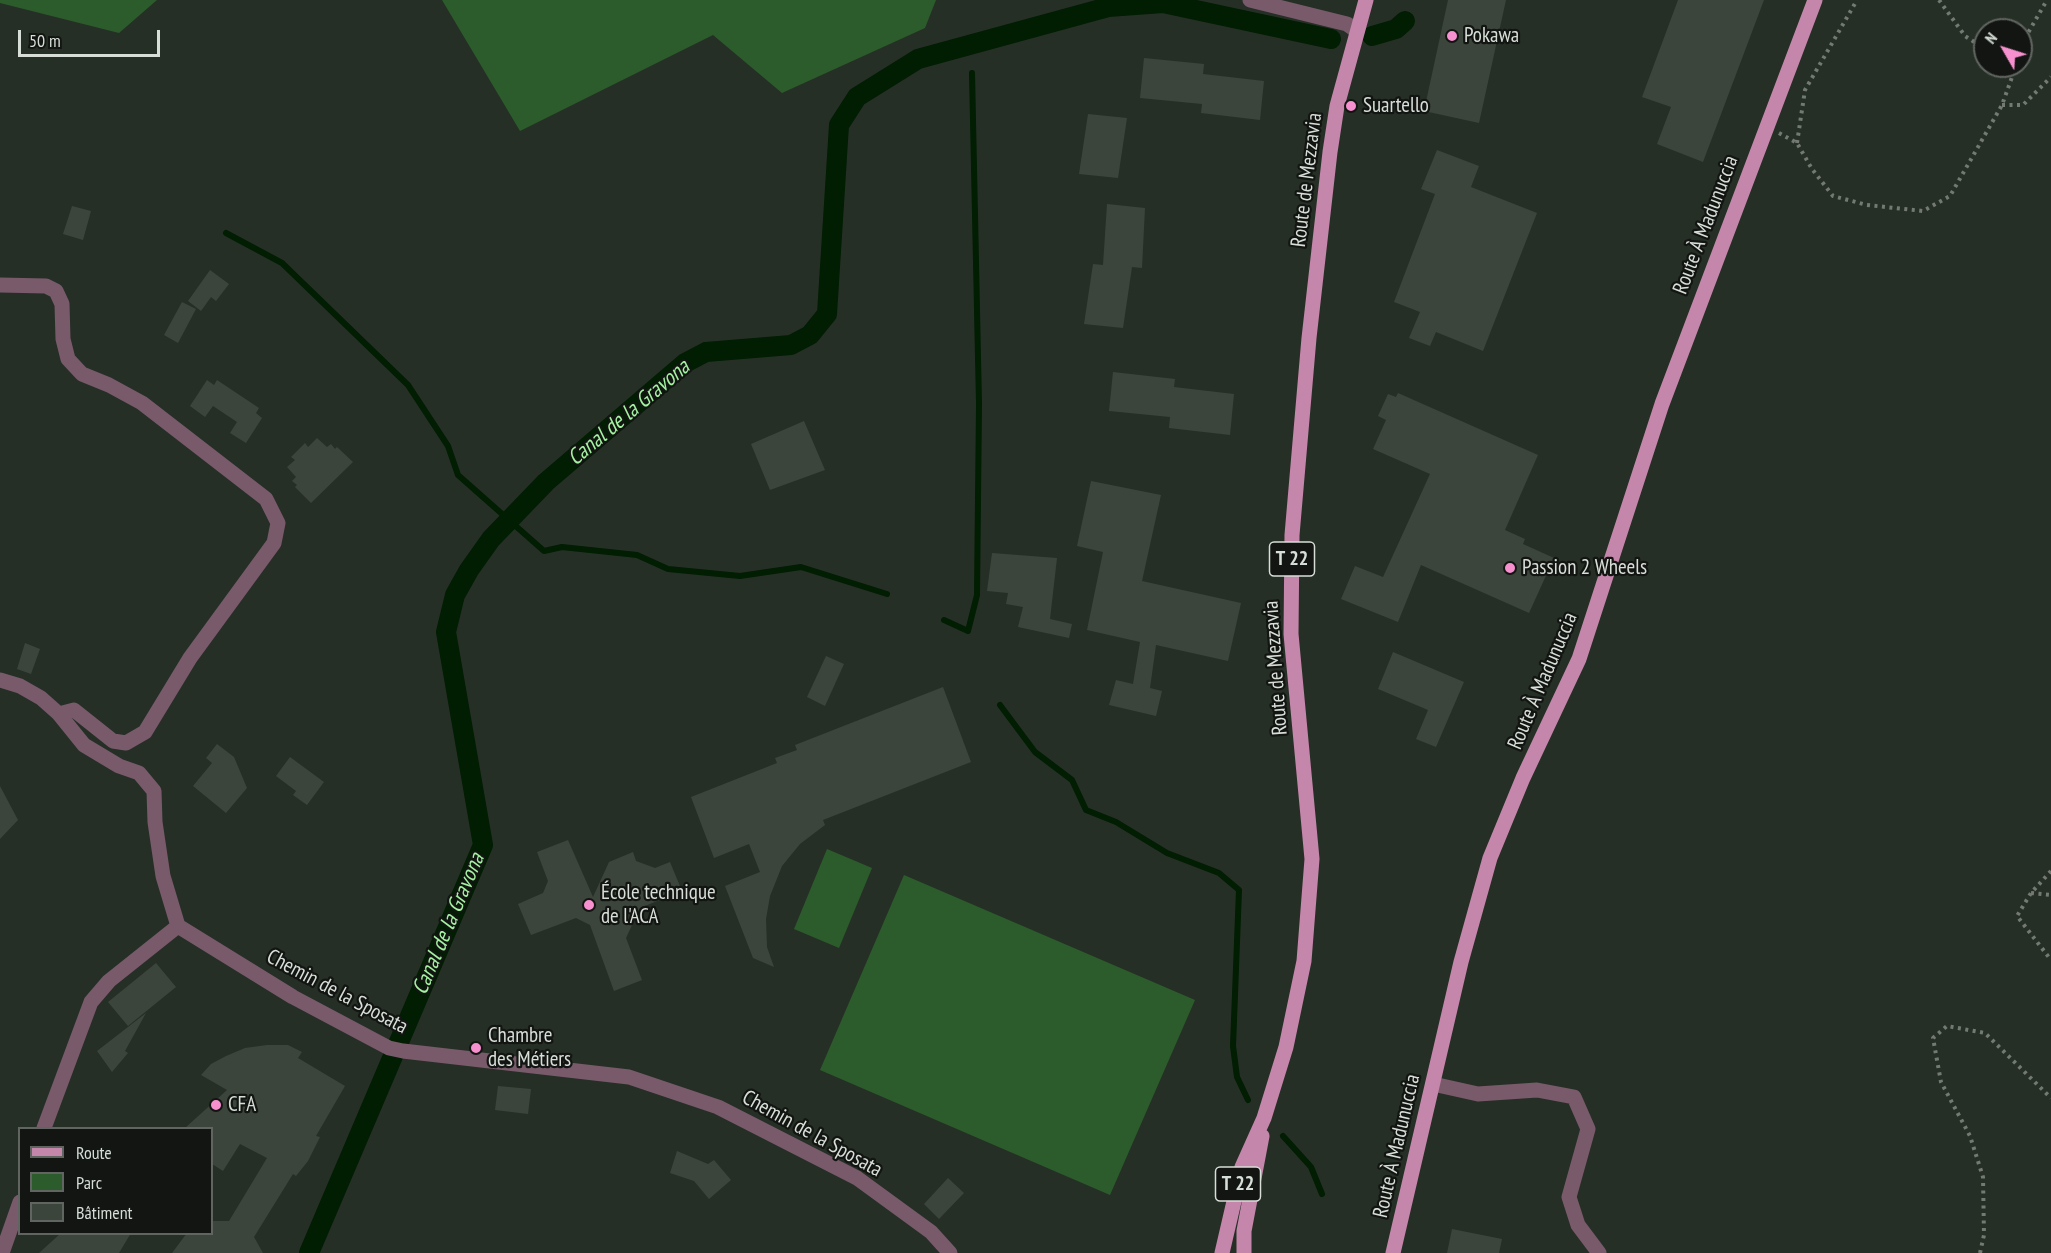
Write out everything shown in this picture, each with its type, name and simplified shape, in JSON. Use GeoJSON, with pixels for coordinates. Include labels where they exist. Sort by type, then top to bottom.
{"type":"FeatureCollection","features":[{"type":"Feature","properties":{"kind":"main road","name":"Route de Mezzavia"},"geometry":{"type":"LineString","coordinates":[[1222,1253],[1242,1167],[1264,1118],[1286,1047],[1304,961],[1312,859],[1291,634],[1292,535],[1309,338],[1330,152],[1338,106],[1366,0]]}},
{"type":"Feature","properties":{"kind":"main road","name":"Route À Madunuccia"},"geometry":{"type":"LineString","coordinates":[[1393,1253],[1490,858],[1523,778],[1579,659],[1662,404],[1815,0]]}},
{"type":"Feature","properties":{"kind":"main road","name":"Route de Mezzavia"},"geometry":{"type":"LineString","coordinates":[[1244,1253],[1244,1231],[1257,1170],[1264,1118]]}},
{"type":"Feature","properties":{"kind":"street"},"geometry":{"type":"LineString","coordinates":[[1250,0],[1347,24],[1357,31]]}},
{"type":"Feature","properties":{"kind":"street"},"geometry":{"type":"LineString","coordinates":[[0,285],[46,286],[56,291],[62,304],[63,339],[68,358],[82,374],[109,385],[142,404],[266,499],[278,523],[274,543],[190,658],[145,732],[126,743],[113,741],[74,710],[59,714]]}},
{"type":"Feature","properties":{"kind":"street"},"geometry":{"type":"LineString","coordinates":[[0,680],[20,686],[41,698],[59,714],[84,745],[119,766],[139,772],[154,791],[155,822],[163,876],[178,926],[109,981],[91,1002],[45,1127]]}},
{"type":"Feature","properties":{"kind":"street","name":"Chemin de la Sposata"},"geometry":{"type":"LineString","coordinates":[[178,926],[293,997],[396,1049],[629,1077],[718,1107],[857,1178],[931,1232],[950,1253]]}},
{"type":"Feature","properties":{"kind":"street"},"geometry":{"type":"LineString","coordinates":[[1433,1084],[1478,1094],[1537,1090],[1574,1097],[1588,1129],[1569,1197],[1578,1226],[1599,1253]]}},
{"type":"Feature","properties":{"kind":"street"},"geometry":{"type":"LineString","coordinates":[[2,1253],[18,1208]]}},
{"type":"Feature","properties":{"kind":"path"},"geometry":{"type":"LineString","coordinates":[[1797,143],[1805,90],[1857,0]]}},
{"type":"Feature","properties":{"kind":"path"},"geometry":{"type":"LineString","coordinates":[[1939,0],[1965,36],[1973,41]]}},
{"type":"Feature","properties":{"kind":"path"},"geometry":{"type":"LineString","coordinates":[[2033,24],[2047,0]]}},
{"type":"Feature","properties":{"kind":"path"},"geometry":{"type":"LineString","coordinates":[[2002,105],[2023,105],[2051,77]]}},
{"type":"Feature","properties":{"kind":"path"},"geometry":{"type":"LineString","coordinates":[[1766,126],[1797,143],[1812,170],[1833,195],[1867,205],[1923,211],[1950,196],[2002,105],[2011,78]]}},
{"type":"Feature","properties":{"kind":"path"},"geometry":{"type":"LineString","coordinates":[[2051,871],[2031,893],[2017,916],[2051,960]]}},
{"type":"Feature","properties":{"kind":"path"},"geometry":{"type":"LineString","coordinates":[[2031,893],[2051,895]]}},
{"type":"Feature","properties":{"kind":"path"},"geometry":{"type":"LineString","coordinates":[[1980,1253],[1984,1235],[1983,1177],[1971,1136],[1941,1083],[1933,1038],[1947,1026],[1985,1033],[2051,1098]]}},
{"type":"Feature","properties":{"kind":"green space"},"geometry":{"type":"Polygon","coordinates":[[[0,0],[157,0],[119,33],[0,3],[0,0]]]}},
{"type":"Feature","properties":{"kind":"green space"},"geometry":{"type":"Polygon","coordinates":[[[442,0],[936,0],[925,28],[782,93],[713,35],[520,131],[442,0]]]}},
{"type":"Feature","properties":{"kind":"green space"},"geometry":{"type":"Polygon","coordinates":[[[827,849],[872,868],[839,948],[794,929],[827,849]]]}},
{"type":"Feature","properties":{"kind":"green space"},"geometry":{"type":"Polygon","coordinates":[[[904,875],[1195,1000],[1110,1195],[820,1070],[904,875]]]}},
{"type":"Feature","properties":{"kind":"building"},"geometry":{"type":"Polygon","coordinates":[[[1448,0],[1506,0],[1479,123],[1424,111],[1448,0]]]}},
{"type":"Feature","properties":{"kind":"building"},"geometry":{"type":"Polygon","coordinates":[[[1678,0],[1764,0],[1703,162],[1657,144],[1671,107],[1642,97],[1678,0]]]}},
{"type":"Feature","properties":{"kind":"building"},"geometry":{"type":"Polygon","coordinates":[[[1144,58],[1204,64],[1203,74],[1264,81],[1260,120],[1201,113],[1202,104],[1140,98],[1144,58]]]}},
{"type":"Feature","properties":{"kind":"building"},"geometry":{"type":"Polygon","coordinates":[[[1088,114],[1127,118],[1118,178],[1079,174],[1088,114]]]}},
{"type":"Feature","properties":{"kind":"building"},"geometry":{"type":"Polygon","coordinates":[[[1437,150],[1479,166],[1471,187],[1537,213],[1483,351],[1436,332],[1430,346],[1409,338],[1420,312],[1394,302],[1435,194],[1421,189],[1437,150]]]}},
{"type":"Feature","properties":{"kind":"building"},"geometry":{"type":"Polygon","coordinates":[[[1107,204],[1145,208],[1142,268],[1132,267],[1123,328],[1084,324],[1093,264],[1103,265],[1107,204]]]}},
{"type":"Feature","properties":{"kind":"building"},"geometry":{"type":"Polygon","coordinates":[[[72,206],[91,211],[83,240],[63,234],[72,206]]]}},
{"type":"Feature","properties":{"kind":"building"},"geometry":{"type":"Polygon","coordinates":[[[210,270],[229,284],[216,301],[211,297],[201,311],[188,301],[210,270]]]}},
{"type":"Feature","properties":{"kind":"building"},"geometry":{"type":"Polygon","coordinates":[[[182,302],[196,309],[178,343],[164,335],[182,302]]]}},
{"type":"Feature","properties":{"kind":"building"},"geometry":{"type":"Polygon","coordinates":[[[1113,372],[1175,379],[1174,387],[1234,394],[1230,435],[1169,428],[1170,417],[1109,411],[1113,372]]]}},
{"type":"Feature","properties":{"kind":"building"},"geometry":{"type":"Polygon","coordinates":[[[207,380],[214,385],[217,380],[259,408],[256,413],[262,418],[246,443],[230,433],[237,422],[213,406],[205,417],[190,406],[207,380]]]}},
{"type":"Feature","properties":{"kind":"building"},"geometry":{"type":"Polygon","coordinates":[[[1398,393],[1538,455],[1505,530],[1525,539],[1523,544],[1554,558],[1529,613],[1421,565],[1398,622],[1341,599],[1355,566],[1383,577],[1430,474],[1373,449],[1386,420],[1378,416],[1388,394],[1396,397],[1398,393]]]}},
{"type":"Feature","properties":{"kind":"building"},"geometry":{"type":"Polygon","coordinates":[[[804,421],[825,470],[770,490],[751,444],[804,421]]]}},
{"type":"Feature","properties":{"kind":"building"},"geometry":{"type":"Polygon","coordinates":[[[317,438],[327,447],[331,444],[335,449],[337,447],[353,462],[311,503],[295,487],[297,485],[292,481],[296,477],[287,467],[295,460],[291,457],[305,443],[308,447],[317,438]]]}},
{"type":"Feature","properties":{"kind":"building"},"geometry":{"type":"Polygon","coordinates":[[[1091,481],[1161,495],[1142,581],[1241,603],[1228,661],[1156,645],[1150,688],[1162,691],[1156,716],[1109,705],[1116,680],[1133,684],[1140,642],[1087,630],[1103,552],[1077,546],[1091,481]]]}},
{"type":"Feature","properties":{"kind":"building"},"geometry":{"type":"Polygon","coordinates":[[[992,553],[1057,558],[1050,619],[1072,624],[1069,638],[1018,627],[1023,607],[1006,604],[1008,593],[987,591],[992,553]]]}},
{"type":"Feature","properties":{"kind":"building"},"geometry":{"type":"Polygon","coordinates":[[[25,643],[40,649],[31,674],[17,669],[25,643]]]}},
{"type":"Feature","properties":{"kind":"building"},"geometry":{"type":"Polygon","coordinates":[[[1393,652],[1464,682],[1436,747],[1416,739],[1428,710],[1378,689],[1393,652]]]}},
{"type":"Feature","properties":{"kind":"building"},"geometry":{"type":"Polygon","coordinates":[[[826,656],[844,664],[825,706],[807,697],[826,656]]]}},
{"type":"Feature","properties":{"kind":"building"},"geometry":{"type":"Polygon","coordinates":[[[943,687],[971,762],[823,820],[825,825],[800,844],[782,866],[770,896],[766,919],[767,947],[774,967],[753,958],[725,886],[760,872],[749,844],[714,858],[691,797],[777,763],[775,758],[797,750],[795,745],[943,687]]]}},
{"type":"Feature","properties":{"kind":"building"},"geometry":{"type":"Polygon","coordinates":[[[217,744],[234,757],[247,788],[226,813],[193,786],[212,763],[206,758],[217,744]]]}},
{"type":"Feature","properties":{"kind":"building"},"geometry":{"type":"Polygon","coordinates":[[[290,757],[324,782],[307,805],[293,795],[296,791],[276,776],[290,757]]]}},
{"type":"Feature","properties":{"kind":"building"},"geometry":{"type":"Polygon","coordinates":[[[0,786],[18,820],[0,839],[0,786]]]}},
{"type":"Feature","properties":{"kind":"building"},"geometry":{"type":"Polygon","coordinates":[[[568,840],[593,897],[609,862],[633,852],[636,861],[655,868],[670,862],[682,891],[640,908],[626,938],[642,980],[614,991],[590,925],[576,918],[531,935],[518,904],[543,893],[548,881],[537,852],[568,840]]]}},
{"type":"Feature","properties":{"kind":"building"},"geometry":{"type":"Polygon","coordinates":[[[156,963],[176,987],[128,1026],[108,1002],[156,963]]]}},
{"type":"Feature","properties":{"kind":"building"},"geometry":{"type":"Polygon","coordinates":[[[146,1013],[125,1051],[128,1053],[112,1072],[97,1051],[146,1013]]]}},
{"type":"Feature","properties":{"kind":"building"},"geometry":{"type":"Polygon","coordinates":[[[288,1045],[302,1052],[298,1058],[345,1086],[316,1136],[320,1137],[308,1161],[296,1176],[293,1174],[254,1237],[263,1253],[172,1253],[186,1235],[213,1235],[213,1221],[229,1221],[267,1158],[240,1144],[223,1171],[213,1165],[213,1127],[186,1127],[227,1090],[201,1075],[211,1064],[245,1048],[288,1045]]]}},
{"type":"Feature","properties":{"kind":"building"},"geometry":{"type":"Polygon","coordinates":[[[498,1086],[531,1089],[528,1114],[495,1110],[498,1086]]]}},
{"type":"Feature","properties":{"kind":"building"},"geometry":{"type":"Polygon","coordinates":[[[677,1151],[708,1164],[714,1160],[731,1180],[709,1199],[694,1181],[670,1173],[677,1151]]]}},
{"type":"Feature","properties":{"kind":"building"},"geometry":{"type":"Polygon","coordinates":[[[948,1178],[964,1193],[939,1219],[924,1204],[948,1178]]]}},
{"type":"Feature","properties":{"kind":"building"},"geometry":{"type":"Polygon","coordinates":[[[1452,1229],[1502,1239],[1499,1253],[1447,1253],[1452,1229]]]}},
{"type":"Feature","properties":{"kind":"building"},"geometry":{"type":"Polygon","coordinates":[[[59,1235],[130,1235],[119,1253],[39,1253],[59,1235]]]}},
{"type":"Feature","properties":{"kind":"waterway","name":"Canal de la Gravona"},"geometry":{"type":"LineString","coordinates":[[309,1253],[483,845],[446,632],[455,595],[491,539],[546,482],[685,363],[706,352],[791,345],[810,335],[827,314],[839,125],[857,97],[918,59],[1108,7],[1163,3],[1331,39]]}},
{"type":"Feature","properties":{"kind":"waterway","name":"Canal de la Gravona"},"geometry":{"type":"LineString","coordinates":[[1372,36],[1396,29],[1405,21]]}},
{"type":"Feature","properties":{"kind":"waterway"},"geometry":{"type":"LineString","coordinates":[[944,620],[968,631],[977,595],[979,404],[972,73]]}},
{"type":"Feature","properties":{"kind":"waterway"},"geometry":{"type":"LineString","coordinates":[[226,233],[282,263],[408,385],[448,446],[458,475],[544,551],[562,547],[637,555],[668,569],[740,576],[801,567],[887,594]]}},
{"type":"Feature","properties":{"kind":"waterway"},"geometry":{"type":"LineString","coordinates":[[1000,705],[1035,752],[1072,780],[1086,810],[1116,822],[1167,853],[1219,873],[1239,890],[1233,1046],[1237,1077],[1248,1100]]}},
{"type":"Feature","properties":{"kind":"waterway"},"geometry":{"type":"LineString","coordinates":[[1283,1136],[1311,1167],[1322,1194]]}},
{"type":"Feature","properties":{"kind":"place","name":"Pokawa"},"geometry":{"type":"Point","coordinates":[1452,36]}},
{"type":"Feature","properties":{"kind":"place","name":"Suartello"},"geometry":{"type":"Point","coordinates":[1351,106]}},
{"type":"Feature","properties":{"kind":"place","name":"Passion 2 Wheels"},"geometry":{"type":"Point","coordinates":[1510,568]}},
{"type":"Feature","properties":{"kind":"place","name":"École technique de l'ACA"},"geometry":{"type":"Point","coordinates":[589,905]}},
{"type":"Feature","properties":{"kind":"place","name":"Chambre des Métiers"},"geometry":{"type":"Point","coordinates":[476,1048]}},
{"type":"Feature","properties":{"kind":"place","name":"CFA"},"geometry":{"type":"Point","coordinates":[216,1105]}}]}
